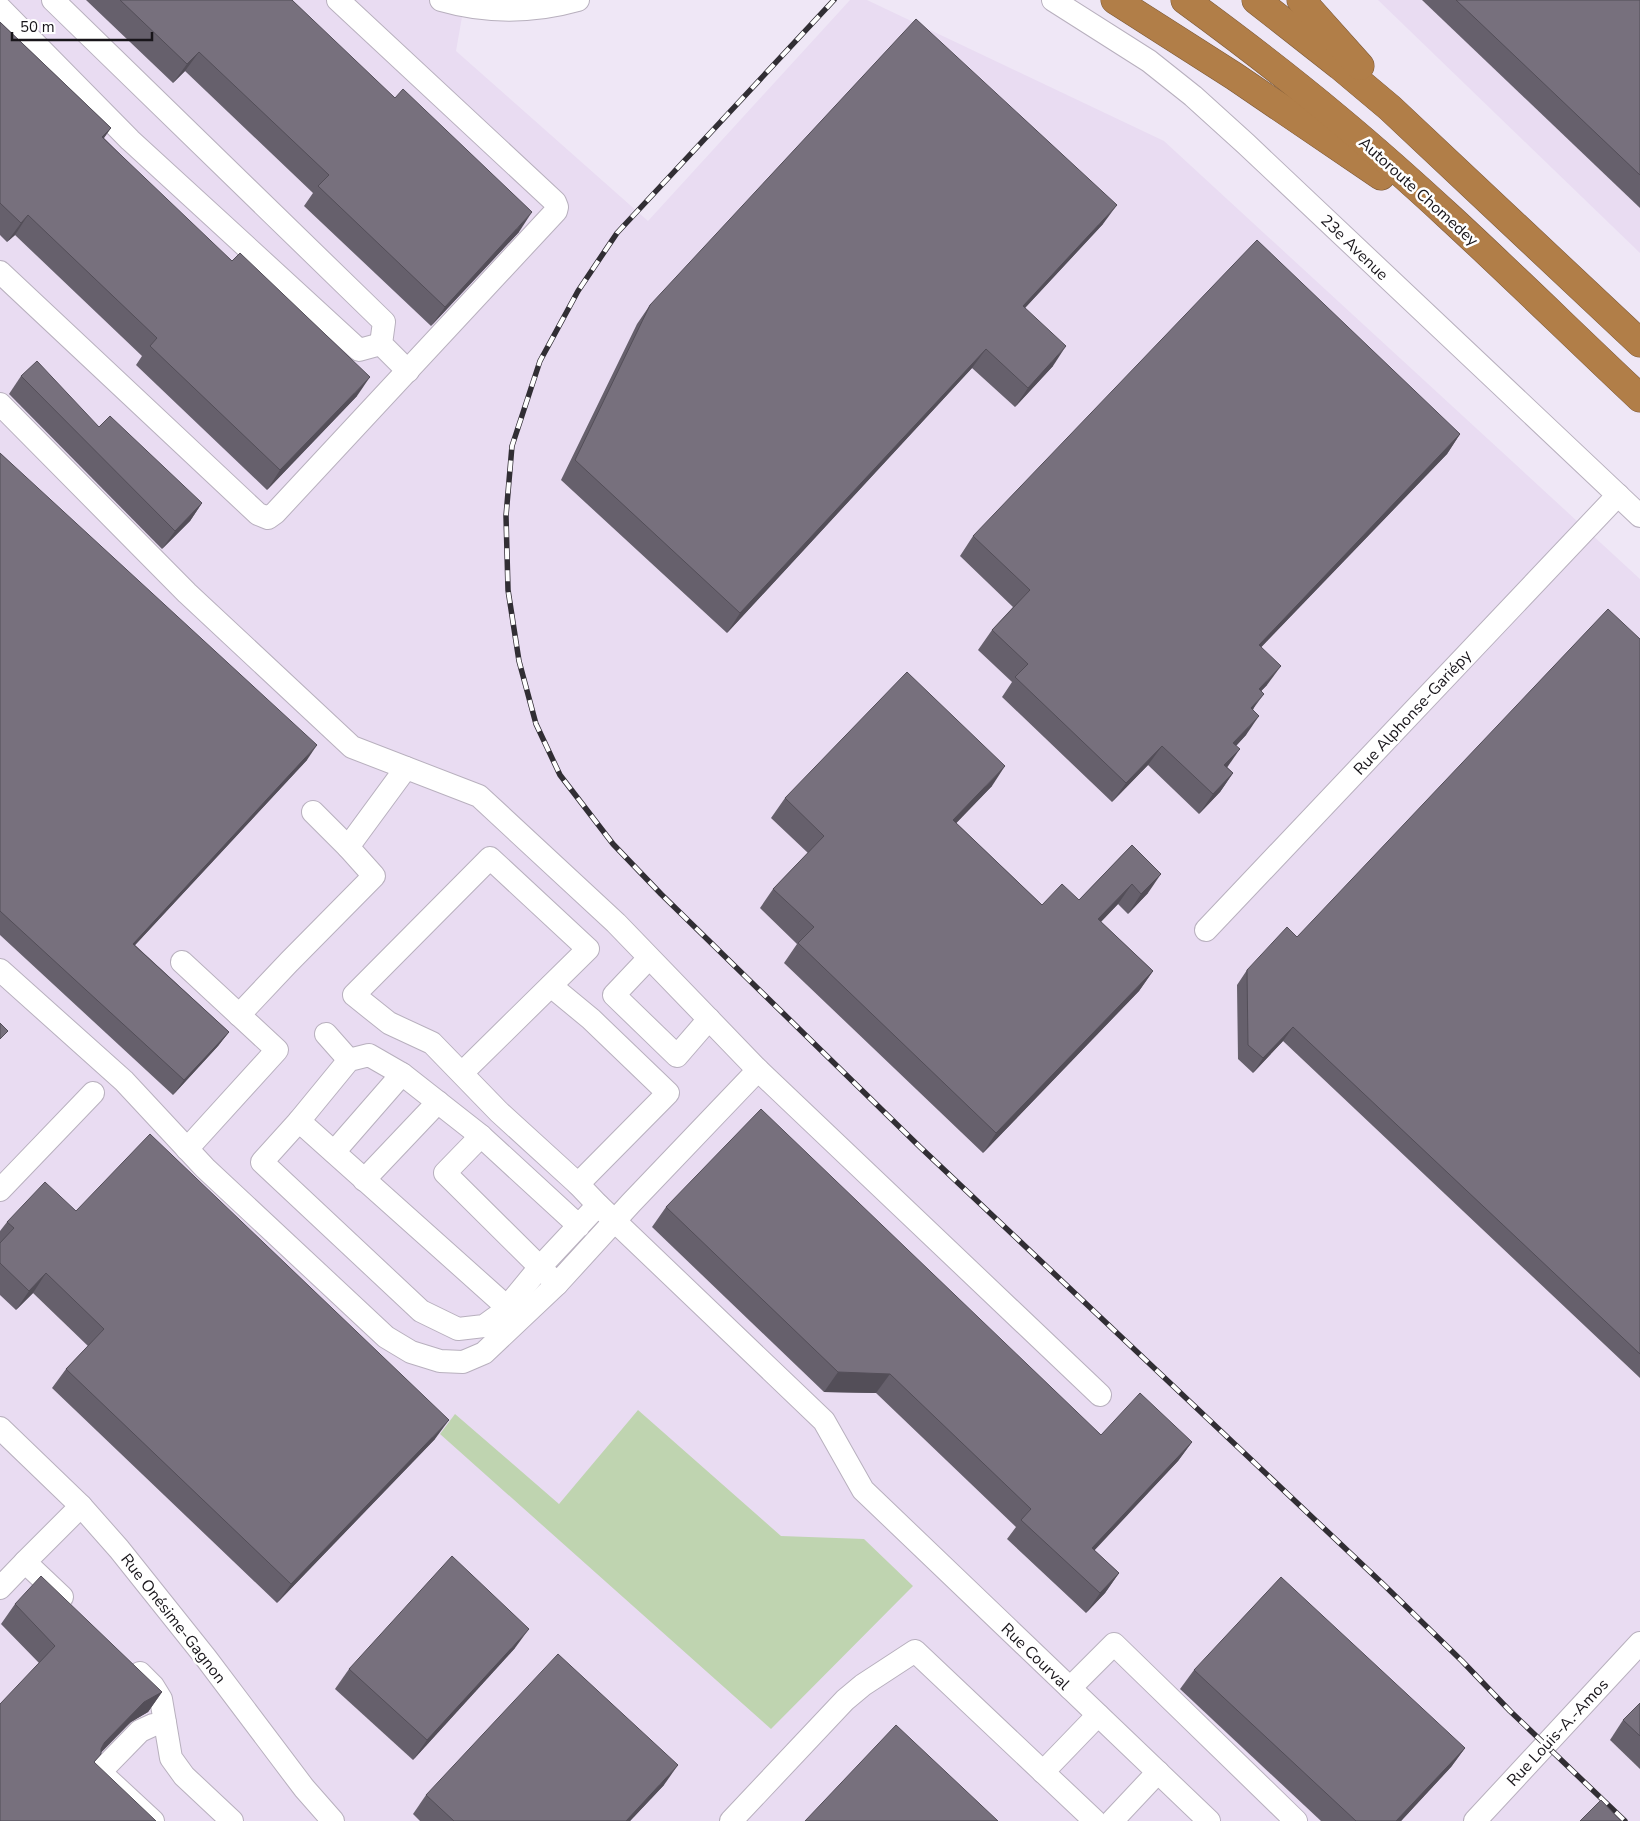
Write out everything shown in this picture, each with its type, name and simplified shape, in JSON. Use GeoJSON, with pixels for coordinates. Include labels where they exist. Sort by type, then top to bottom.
{"type":"FeatureCollection","features":[{"type":"Feature","properties":{"kind":"highway"},"geometry":{"type":"LineString","coordinates":[[1115,0],[1286,111],[1477,243]]}},
{"type":"Feature","properties":{"kind":"highway","name":"Autoroute Chomedey"},"geometry":{"type":"LineString","coordinates":[[1185,0],[1271,64],[1339,119],[1477,243],[1640,398]]}},
{"type":"Feature","properties":{"kind":"highway"},"geometry":{"type":"LineString","coordinates":[[1256,0],[1364,85],[1640,343]]}},
{"type":"Feature","properties":{"kind":"highway"},"geometry":{"type":"LineString","coordinates":[[1301,0],[1440,154]]}},
{"type":"Feature","properties":{"kind":"street"},"geometry":{"type":"LineString","coordinates":[[53,0],[384,322],[381,344]]}},
{"type":"Feature","properties":{"kind":"street"},"geometry":{"type":"LineString","coordinates":[[0,272],[258,514],[268,518],[275,513],[556,211],[557,207],[548,196],[338,0]]}},
{"type":"Feature","properties":{"kind":"street"},"geometry":{"type":"LineString","coordinates":[[441,0],[476,8],[513,10],[545,8],[578,0]]}},
{"type":"Feature","properties":{"kind":"street","name":"23e Avenue"},"geometry":{"type":"LineString","coordinates":[[1053,0],[1150,61],[1193,96],[1640,516]]}},
{"type":"Feature","properties":{"kind":"street"},"geometry":{"type":"LineString","coordinates":[[0,8],[130,140],[360,350],[381,344]]}},
{"type":"Feature","properties":{"kind":"street"},"geometry":{"type":"LineString","coordinates":[[381,344],[408,371]]}},
{"type":"Feature","properties":{"kind":"street"},"geometry":{"type":"LineString","coordinates":[[0,404],[187,593],[352,747],[479,796],[616,923],[758,1070],[1100,1395]]}},
{"type":"Feature","properties":{"kind":"street","name":"Rue Alphonse-Gariépy"},"geometry":{"type":"LineString","coordinates":[[1206,930],[1618,495]]}},
{"type":"Feature","properties":{"kind":"street"},"geometry":{"type":"LineString","coordinates":[[348,847],[406,768]]}},
{"type":"Feature","properties":{"kind":"street"},"geometry":{"type":"LineString","coordinates":[[240,1015],[289,962],[374,876],[313,812]]}},
{"type":"Feature","properties":{"kind":"street","name":"Rue Courval"},"geometry":{"type":"LineString","coordinates":[[551,986],[588,949],[490,858],[354,995],[389,1023],[432,1043],[498,1112],[578,1184],[614,1221],[824,1421],[863,1490],[1209,1821]]}},
{"type":"Feature","properties":{"kind":"street"},"geometry":{"type":"LineString","coordinates":[[650,958],[614,995],[677,1056],[709,1019]]}},
{"type":"Feature","properties":{"kind":"street"},"geometry":{"type":"LineString","coordinates":[[182,962],[277,1050],[187,1149]]}},
{"type":"Feature","properties":{"kind":"street"},"geometry":{"type":"LineString","coordinates":[[0,970],[124,1081],[205,1168],[386,1336],[411,1352],[440,1361],[463,1362],[484,1353],[489,1335],[502,1313],[598,1205]]}},
{"type":"Feature","properties":{"kind":"street"},"geometry":{"type":"LineString","coordinates":[[462,1073],[551,986],[590,1019],[668,1094],[578,1184]]}},
{"type":"Feature","properties":{"kind":"street"},"geometry":{"type":"LineString","coordinates":[[326,1034],[349,1060]]}},
{"type":"Feature","properties":{"kind":"street"},"geometry":{"type":"LineString","coordinates":[[579,1226],[481,1136],[402,1074],[369,1056],[349,1060],[299,1121],[262,1162],[421,1311],[458,1329],[489,1335],[558,1284],[614,1221],[758,1070]]}},
{"type":"Feature","properties":{"kind":"street"},"geometry":{"type":"LineString","coordinates":[[334,1152],[402,1074]]}},
{"type":"Feature","properties":{"kind":"street"},"geometry":{"type":"LineString","coordinates":[[0,1190],[93,1092]]}},
{"type":"Feature","properties":{"kind":"street"},"geometry":{"type":"LineString","coordinates":[[364,1180],[438,1102]]}},
{"type":"Feature","properties":{"kind":"street"},"geometry":{"type":"LineString","coordinates":[[299,1121],[507,1307]]}},
{"type":"Feature","properties":{"kind":"street"},"geometry":{"type":"LineString","coordinates":[[481,1136],[445,1172],[558,1284]]}},
{"type":"Feature","properties":{"kind":"street","name":"Rue Onésime-Gagnon"},"geometry":{"type":"LineString","coordinates":[[0,1428],[81,1506],[142,1577],[304,1788],[333,1821]]}},
{"type":"Feature","properties":{"kind":"street"},"geometry":{"type":"LineString","coordinates":[[0,1588],[81,1506]]}},
{"type":"Feature","properties":{"kind":"street"},"geometry":{"type":"LineString","coordinates":[[25,1562],[79,1614]]}},
{"type":"Feature","properties":{"kind":"street","name":"Rue Louis-A.-Amos"},"geometry":{"type":"LineString","coordinates":[[1475,1821],[1640,1643]]}},
{"type":"Feature","properties":{"kind":"street"},"geometry":{"type":"LineString","coordinates":[[1070,1688],[1114,1644],[1296,1821]]}},
{"type":"Feature","properties":{"kind":"street"},"geometry":{"type":"LineString","coordinates":[[731,1821],[863,1684],[915,1651],[1095,1821]]}},
{"type":"Feature","properties":{"kind":"street"},"geometry":{"type":"LineString","coordinates":[[126,1660],[158,1693],[163,1706],[171,1758],[184,1776],[232,1821]]}},
{"type":"Feature","properties":{"kind":"street"},"geometry":{"type":"LineString","coordinates":[[1043,1772],[1098,1715]]}},
{"type":"Feature","properties":{"kind":"street"},"geometry":{"type":"LineString","coordinates":[[153,1821],[100,1772],[140,1731],[152,1725],[165,1722]]}},
{"type":"Feature","properties":{"kind":"street"},"geometry":{"type":"LineString","coordinates":[[1112,1821],[1158,1772]]}},
{"type":"Feature","properties":{"kind":"shaded area"},"geometry":{"type":"Polygon","coordinates":[[[0,0],[465,0],[456,51],[648,221],[850,0],[867,0],[1164,141],[1640,579],[1640,1821],[0,1821],[0,0]]]}},
{"type":"Feature","properties":{"kind":"shaded area"},"geometry":{"type":"Polygon","coordinates":[[[1378,0],[1640,0],[1640,253],[1378,0]]]}},
{"type":"Feature","properties":{"kind":"green space"},"geometry":{"type":"Polygon","coordinates":[[[638,1410],[781,1536],[864,1539],[913,1586],[771,1729],[440,1434],[455,1414],[559,1504],[638,1410]]]}},
{"type":"Feature","properties":{"kind":"building"},"geometry":{"type":"Polygon","coordinates":[[[120,0],[292,0],[395,98],[403,89],[532,212],[445,307],[318,186],[329,175],[199,52],[187,64],[120,0]]]}},
{"type":"Feature","properties":{"kind":"building"},"geometry":{"type":"Polygon","coordinates":[[[1456,0],[1640,0],[1640,175],[1456,0]]]}},
{"type":"Feature","properties":{"kind":"building"},"geometry":{"type":"Polygon","coordinates":[[[916,19],[1117,205],[1023,306],[1066,346],[1028,388],[986,349],[740,613],[575,460],[650,305],[916,19]]]}},
{"type":"Feature","properties":{"kind":"building"},"geometry":{"type":"Polygon","coordinates":[[[0,22],[111,128],[102,137],[232,261],[240,253],[370,377],[280,470],[150,346],[157,338],[28,215],[21,223],[0,203],[0,22]]]}},
{"type":"Feature","properties":{"kind":"building"},"geometry":{"type":"Polygon","coordinates":[[[1257,240],[1460,434],[1259,645],[1281,666],[1259,689],[1264,694],[1251,708],[1259,716],[1233,743],[1240,749],[1224,765],[1233,773],[1213,794],[1162,746],[1126,783],[1015,677],[1028,664],[992,630],[1030,590],[973,536],[1257,240]]]}},
{"type":"Feature","properties":{"kind":"building"},"geometry":{"type":"Polygon","coordinates":[[[37,361],[99,427],[110,416],[202,503],[175,531],[21,376],[37,361]]]}},
{"type":"Feature","properties":{"kind":"building"},"geometry":{"type":"Polygon","coordinates":[[[0,453],[317,745],[133,944],[229,1032],[184,1080],[0,911],[0,453]]]}},
{"type":"Feature","properties":{"kind":"building"},"geometry":{"type":"Polygon","coordinates":[[[1608,609],[1640,639],[1640,1354],[1293,1027],[1263,1058],[1248,1045],[1247,970],[1287,927],[1297,937],[1608,609]]]}},
{"type":"Feature","properties":{"kind":"building"},"geometry":{"type":"Polygon","coordinates":[[[907,672],[1005,766],[953,820],[1042,905],[1062,884],[1079,900],[1132,845],[1161,874],[1141,894],[1132,884],[1098,919],[1153,971],[996,1133],[798,943],[814,927],[773,889],[824,836],[785,798],[907,672]]]}},
{"type":"Feature","properties":{"kind":"building"},"geometry":{"type":"Polygon","coordinates":[[[0,1023],[8,1031],[0,1039],[0,1023]]]}},
{"type":"Feature","properties":{"kind":"building"},"geometry":{"type":"Polygon","coordinates":[[[761,1109],[1101,1435],[1140,1393],[1192,1442],[1092,1548],[1119,1573],[1100,1593],[1021,1520],[1031,1509],[890,1374],[838,1372],[666,1207],[761,1109]]]}},
{"type":"Feature","properties":{"kind":"building"},"geometry":{"type":"Polygon","coordinates":[[[150,1134],[449,1420],[291,1584],[66,1369],[104,1329],[46,1273],[29,1291],[0,1263],[0,1243],[14,1228],[7,1222],[45,1182],[76,1211],[150,1134]]]}},
{"type":"Feature","properties":{"kind":"building"},"geometry":{"type":"Polygon","coordinates":[[[452,1556],[529,1629],[427,1740],[349,1669],[452,1556]]]}},
{"type":"Feature","properties":{"kind":"building"},"geometry":{"type":"Polygon","coordinates":[[[41,1576],[162,1692],[144,1702],[104,1743],[101,1754],[94,1762],[156,1821],[0,1821],[0,1704],[55,1646],[15,1604],[41,1576]]]}},
{"type":"Feature","properties":{"kind":"building"},"geometry":{"type":"Polygon","coordinates":[[[1281,1577],[1465,1748],[1396,1821],[1356,1821],[1194,1670],[1281,1577]]]}},
{"type":"Feature","properties":{"kind":"building"},"geometry":{"type":"Polygon","coordinates":[[[558,1654],[678,1765],[626,1821],[454,1821],[426,1795],[558,1654]]]}},
{"type":"Feature","properties":{"kind":"building"},"geometry":{"type":"Polygon","coordinates":[[[1640,1703],[1640,1736],[1623,1720],[1640,1703]]]}},
{"type":"Feature","properties":{"kind":"building"},"geometry":{"type":"Polygon","coordinates":[[[896,1725],[998,1821],[805,1821],[896,1725]]]}},
{"type":"Feature","properties":{"kind":"building"},"geometry":{"type":"Polygon","coordinates":[[[1601,1800],[1621,1821],[1580,1821],[1601,1800]]]}},
{"type":"Feature","properties":{"kind":"railway"},"geometry":{"type":"LineString","coordinates":[[834,0],[617,233],[578,291],[540,361],[512,446],[506,516],[508,590],[519,661],[536,724],[560,775],[613,844],[661,894],[920,1147],[1384,1585],[1510,1711],[1625,1821]]}}]}
